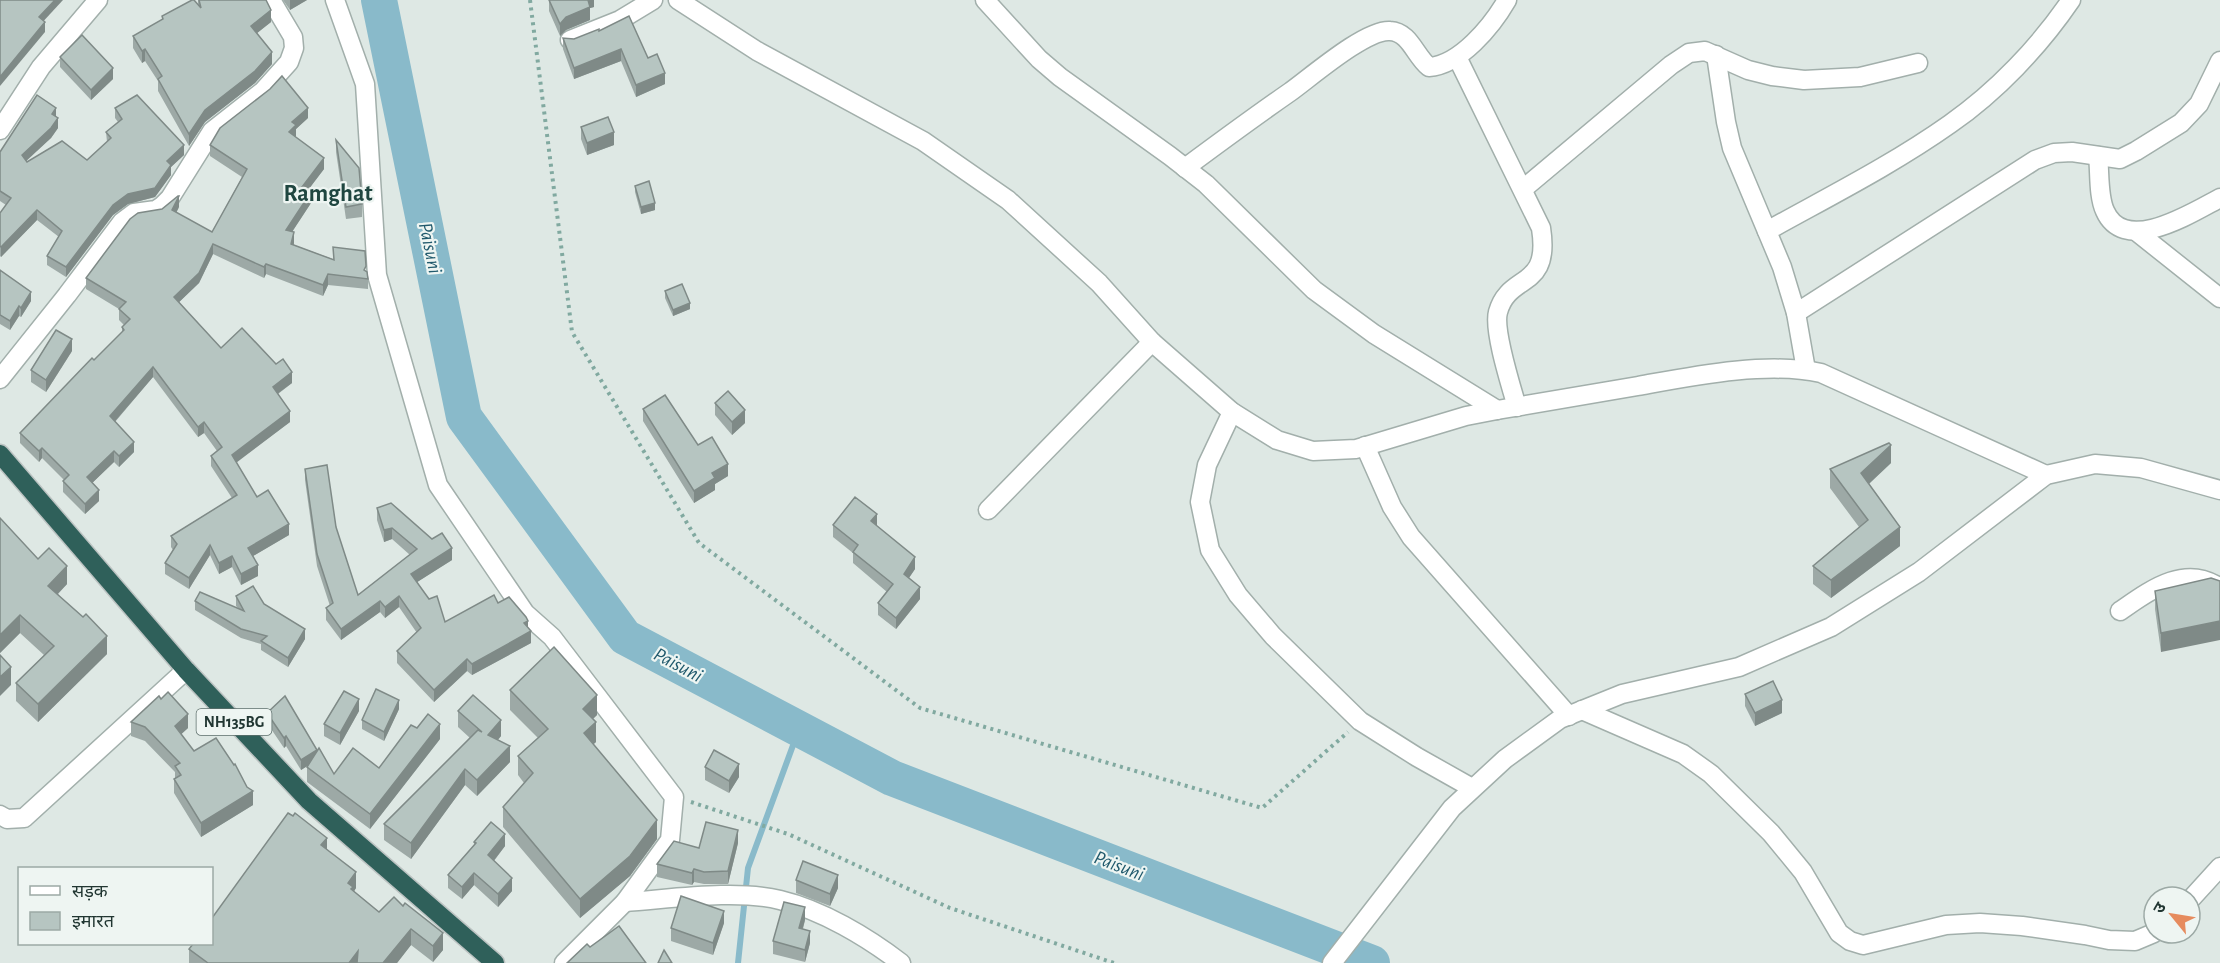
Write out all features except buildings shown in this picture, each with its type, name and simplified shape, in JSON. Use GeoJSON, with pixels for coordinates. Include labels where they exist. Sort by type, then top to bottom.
{"type":"FeatureCollection","features":[{"type":"Feature","properties":{"kind":"highway","name":"NH135BG"},"geometry":{"type":"LineString","coordinates":[[0,454],[186,670],[309,801],[495,963]]}},
{"type":"Feature","properties":{"kind":"street"},"geometry":{"type":"LineString","coordinates":[[2,124],[41,67],[98,0]]}},
{"type":"Feature","properties":{"kind":"street"},"geometry":{"type":"LineString","coordinates":[[0,379],[68,295],[122,222],[134,213],[148,212],[162,206],[170,198],[212,131],[263,91],[289,62],[294,48],[293,37],[289,26],[272,0]]}},
{"type":"Feature","properties":{"kind":"street"},"geometry":{"type":"LineString","coordinates":[[335,0],[365,84],[377,275],[438,485],[525,613],[552,637],[674,797],[670,840],[625,902],[564,963]]}},
{"type":"Feature","properties":{"kind":"street"},"geometry":{"type":"LineString","coordinates":[[570,40],[620,20],[653,0]]}},
{"type":"Feature","properties":{"kind":"street"},"geometry":{"type":"LineString","coordinates":[[678,0],[757,51],[923,141],[1008,200],[1099,283],[1152,342],[1232,412],[1277,440],[1313,451],[1356,449],[1466,417],[1517,406],[1695,375],[1754,370],[1806,370],[1821,373],[2046,475]]}},
{"type":"Feature","properties":{"kind":"street"},"geometry":{"type":"LineString","coordinates":[[985,0],[1039,59],[1060,77],[1206,184],[1314,290],[1374,334],[1497,410]]}},
{"type":"Feature","properties":{"kind":"street"},"geometry":{"type":"LineString","coordinates":[[1185,168],[1266,108],[1360,42],[1378,32],[1392,30],[1407,37],[1421,60],[1429,67],[1441,66],[1457,57],[1484,32],[1507,0]]}},
{"type":"Feature","properties":{"kind":"street"},"geometry":{"type":"LineString","coordinates":[[1767,231],[1914,148],[1979,102],[2016,66],[2057,20],[2071,0]]}},
{"type":"Feature","properties":{"kind":"street"},"geometry":{"type":"LineString","coordinates":[[1522,189],[1689,52],[1705,51],[1748,70],[1804,80],[1860,77],[1917,63]]}},
{"type":"Feature","properties":{"kind":"street"},"geometry":{"type":"LineString","coordinates":[[1716,55],[1725,122],[1732,148],[1782,267],[1796,314],[1806,370]]}},
{"type":"Feature","properties":{"kind":"street"},"geometry":{"type":"LineString","coordinates":[[1457,57],[1541,228],[1544,244],[1541,261],[1534,275],[1510,292],[1497,313],[1498,330],[1517,406]]}},
{"type":"Feature","properties":{"kind":"street"},"geometry":{"type":"LineString","coordinates":[[1796,314],[2035,160],[2054,153],[2072,152],[2120,159],[2136,152],[2181,123],[2199,105],[2220,61]]}},
{"type":"Feature","properties":{"kind":"street"},"geometry":{"type":"LineString","coordinates":[[2098,156],[2106,212],[2119,226],[2138,232],[2220,298]]}},
{"type":"Feature","properties":{"kind":"street"},"geometry":{"type":"LineString","coordinates":[[2138,232],[2158,228],[2220,198]]}},
{"type":"Feature","properties":{"kind":"street"},"geometry":{"type":"LineString","coordinates":[[988,510],[1152,342]]}},
{"type":"Feature","properties":{"kind":"street"},"geometry":{"type":"LineString","coordinates":[[1232,412],[1207,465],[1200,502],[1210,550],[1238,595],[1273,636],[1360,721],[1472,788]]}},
{"type":"Feature","properties":{"kind":"street"},"geometry":{"type":"LineString","coordinates":[[1365,446],[1392,507],[1411,537],[1576,713],[1683,754],[1711,774],[1771,833],[1803,872],[1839,933],[1850,941],[1863,945],[1946,925],[1980,923],[2022,926],[2109,940],[2135,941],[2142,938]]}},
{"type":"Feature","properties":{"kind":"street"},"geometry":{"type":"LineString","coordinates":[[1332,963],[1452,808],[1505,759],[1560,719],[1622,694],[1739,667],[1831,627],[1919,572],[2046,475],[2095,464],[2141,468],[2220,490]]}},
{"type":"Feature","properties":{"kind":"street"},"geometry":{"type":"LineString","coordinates":[[2120,611],[2153,588],[2174,579],[2193,578],[2212,583],[2220,588]]}},
{"type":"Feature","properties":{"kind":"street"},"geometry":{"type":"LineString","coordinates":[[0,815],[7,819],[24,818],[186,670]]}},
{"type":"Feature","properties":{"kind":"street"},"geometry":{"type":"LineString","coordinates":[[2202,887],[2220,867]]}},
{"type":"Feature","properties":{"kind":"street"},"geometry":{"type":"LineString","coordinates":[[625,902],[729,896],[779,900],[804,908],[874,942],[901,963]]}},
{"type":"Feature","properties":{"kind":"path"},"geometry":{"type":"LineString","coordinates":[[530,0],[572,332],[699,543],[920,708],[1262,808],[1360,721]]}},
{"type":"Feature","properties":{"kind":"path"},"geometry":{"type":"LineString","coordinates":[[674,797],[788,834],[950,908],[1114,963]]}},
{"type":"Feature","properties":{"kind":"waterway","name":"Paisuni"},"geometry":{"type":"LineString","coordinates":[[379,0],[464,417],[625,637],[892,778],[1372,963]]}},
{"type":"Feature","properties":{"kind":"waterway"},"geometry":{"type":"LineString","coordinates":[[738,963],[748,868],[799,729]]}},
{"type":"Feature","properties":{"kind":"district","name":"Ramghat"},"geometry":{"type":"Point","coordinates":[328,194]}}]}
